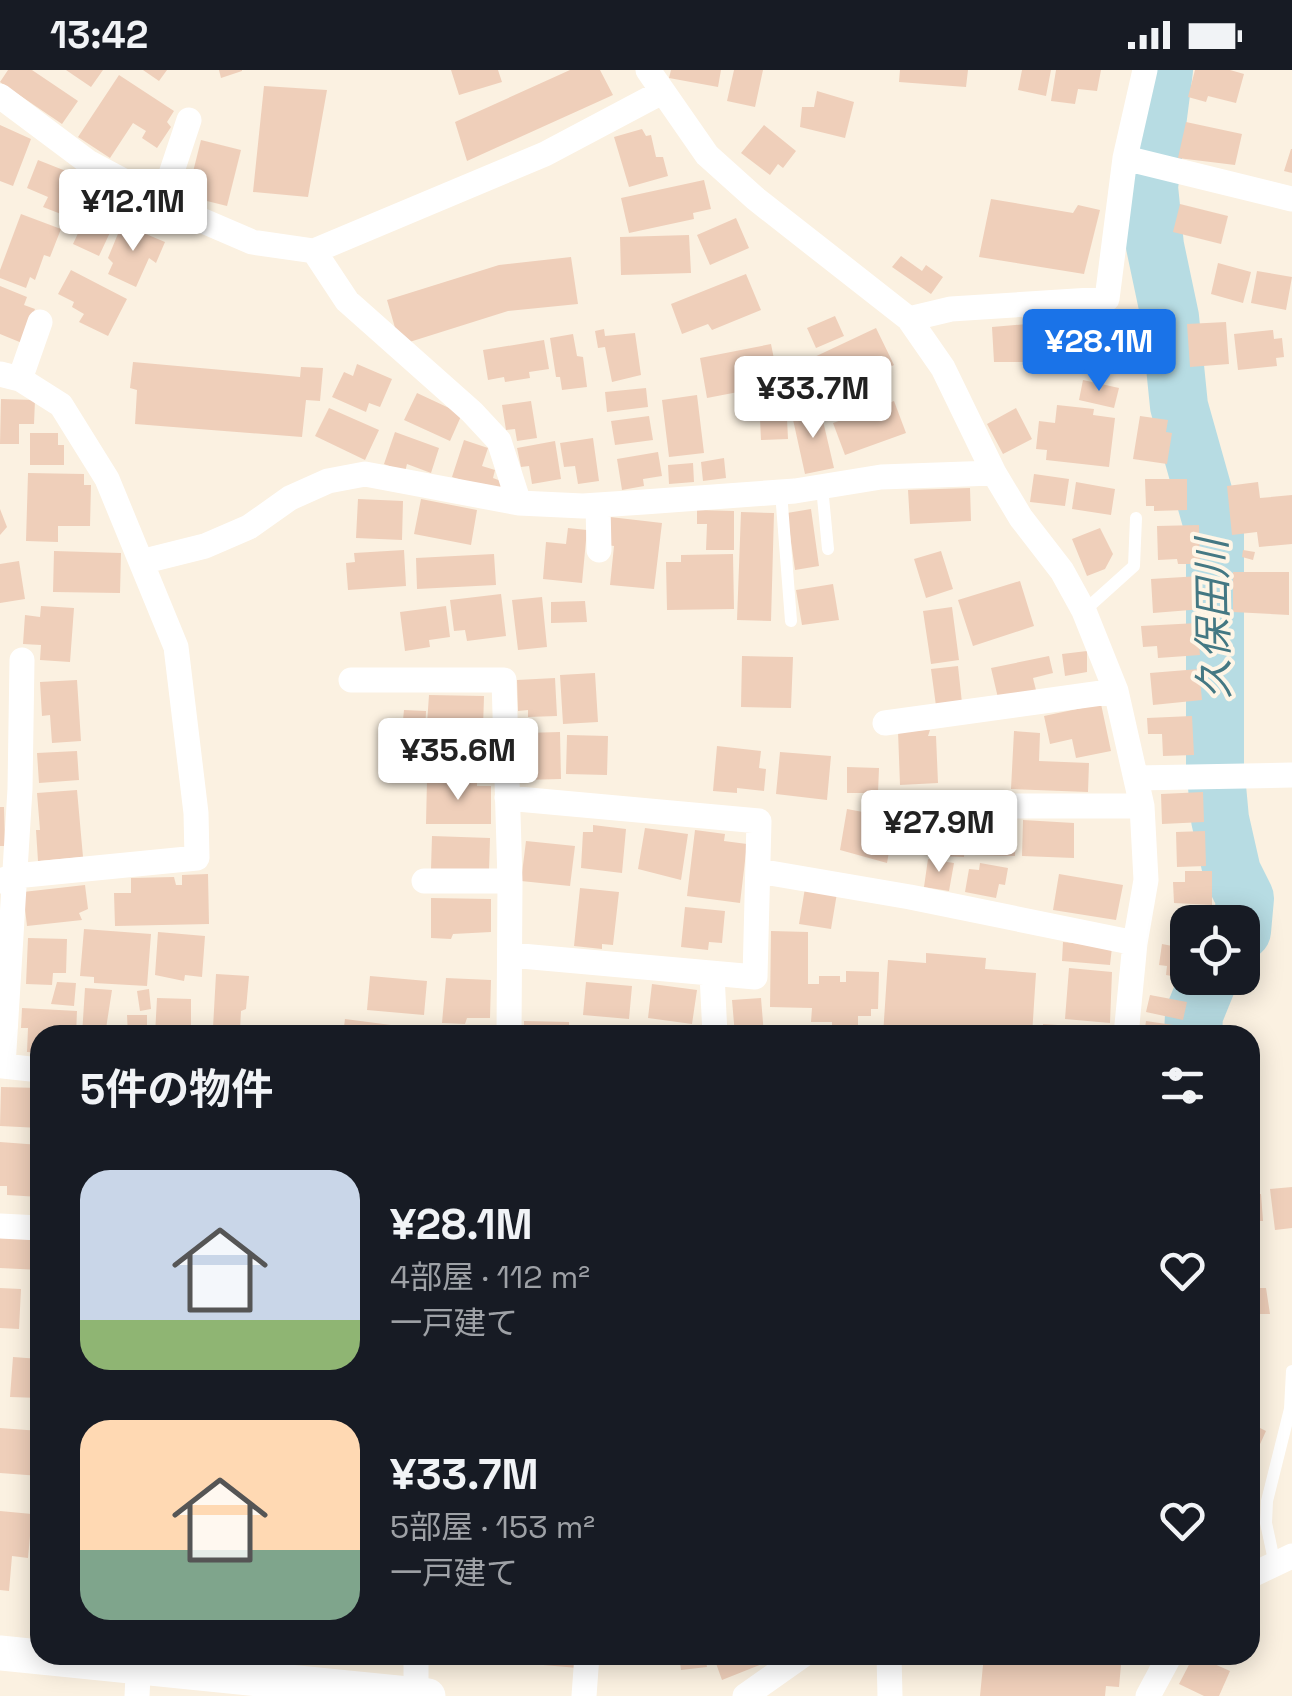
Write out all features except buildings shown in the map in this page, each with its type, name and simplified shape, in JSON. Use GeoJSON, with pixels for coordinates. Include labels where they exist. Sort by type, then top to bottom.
{"type":"FeatureCollection","features":[{"type":"Feature","properties":{"kind":"street"},"geometry":{"type":"LineString","coordinates":[[909,319],[951,309],[1107,300],[1145,70]]}},
{"type":"Feature","properties":{"kind":"street"},"geometry":{"type":"LineString","coordinates":[[0,96],[88,162],[162,201],[252,242],[314,251],[544,154],[655,81],[708,154],[744,188],[909,319],[944,368],[994,472],[1062,571],[1084,611],[1116,691],[1142,806],[1146,880],[1127,1025]]}},
{"type":"Feature","properties":{"kind":"street"},"geometry":{"type":"LineString","coordinates":[[162,201],[190,120]]}},
{"type":"Feature","properties":{"kind":"street"},"geometry":{"type":"LineString","coordinates":[[1130,159],[1292,198]]}},
{"type":"Feature","properties":{"kind":"street"},"geometry":{"type":"LineString","coordinates":[[314,251],[347,301],[472,412],[499,441],[519,503]]}},
{"type":"Feature","properties":{"kind":"street"},"geometry":{"type":"LineString","coordinates":[[7,879],[197,858],[196,812],[176,647],[107,479],[62,405],[10,376],[40,322]]}},
{"type":"Feature","properties":{"kind":"street"},"geometry":{"type":"LineString","coordinates":[[141,562],[205,546],[249,527],[290,498],[328,481],[365,474],[519,503],[598,505],[781,492],[881,477],[994,472]]}},
{"type":"Feature","properties":{"kind":"street"},"geometry":{"type":"LineString","coordinates":[[598,505],[599,550]]}},
{"type":"Feature","properties":{"kind":"street"},"geometry":{"type":"LineString","coordinates":[[22,660],[10,789],[3,1066],[30,1069]]}},
{"type":"Feature","properties":{"kind":"street"},"geometry":{"type":"LineString","coordinates":[[350,680],[504,680],[510,881],[508,1025]]}},
{"type":"Feature","properties":{"kind":"street"},"geometry":{"type":"LineString","coordinates":[[885,723],[1116,691]]}},
{"type":"Feature","properties":{"kind":"street"},"geometry":{"type":"LineString","coordinates":[[1136,778],[1292,775]]}},
{"type":"Feature","properties":{"kind":"street"},"geometry":{"type":"LineString","coordinates":[[507,798],[759,822],[754,977],[510,956]]}},
{"type":"Feature","properties":{"kind":"street"},"geometry":{"type":"LineString","coordinates":[[1013,806],[1142,806]]}},
{"type":"Feature","properties":{"kind":"street"},"geometry":{"type":"LineString","coordinates":[[758,872],[910,896],[1135,944]]}},
{"type":"Feature","properties":{"kind":"street"},"geometry":{"type":"LineString","coordinates":[[424,881],[510,881]]}},
{"type":"Feature","properties":{"kind":"street"},"geometry":{"type":"LineString","coordinates":[[712,974],[715,1025]]}},
{"type":"Feature","properties":{"kind":"street"},"geometry":{"type":"LineString","coordinates":[[0,1226],[30,1228]]}},
{"type":"Feature","properties":{"kind":"street"},"geometry":{"type":"LineString","coordinates":[[1260,1572],[1284,1561]]}},
{"type":"Feature","properties":{"kind":"street"},"geometry":{"type":"LineString","coordinates":[[0,1652],[30,1656]]}},
{"type":"Feature","properties":{"kind":"street"},"geometry":{"type":"LineString","coordinates":[[90,1665],[428,1696]]}},
{"type":"Feature","properties":{"kind":"street"},"geometry":{"type":"LineString","coordinates":[[416,1665],[416,1695]]}},
{"type":"Feature","properties":{"kind":"street"},"geometry":{"type":"LineString","coordinates":[[584,1696],[586,1665]]}},
{"type":"Feature","properties":{"kind":"street"},"geometry":{"type":"LineString","coordinates":[[745,1696],[789,1665]]}},
{"type":"Feature","properties":{"kind":"street"},"geometry":{"type":"LineString","coordinates":[[889,1665],[890,1696]]}},
{"type":"Feature","properties":{"kind":"street"},"geometry":{"type":"LineString","coordinates":[[1148,1696],[1165,1665]]}},
{"type":"Feature","properties":{"kind":"lane"},"geometry":{"type":"LineString","coordinates":[[822,487],[828,549]]}},
{"type":"Feature","properties":{"kind":"lane"},"geometry":{"type":"LineString","coordinates":[[781,492],[791,621]]}},
{"type":"Feature","properties":{"kind":"lane"},"geometry":{"type":"LineString","coordinates":[[1084,611],[1134,566],[1136,518]]}},
{"type":"Feature","properties":{"kind":"lane"},"geometry":{"type":"LineString","coordinates":[[1284,1561],[1266,1523],[1267,1501],[1290,1408],[1292,1370]]}},
{"type":"Feature","properties":{"kind":"waterway","name":"久保田川"},"geometry":{"type":"LineString","coordinates":[[1164,70],[1149,187],[1155,246],[1170,317],[1179,406],[1215,534],[1215,765],[1220,819],[1244,905]]}},
{"type":"Feature","properties":{"kind":"waterway","name":"久保田川"},"geometry":{"type":"LineString","coordinates":[[1194,1025],[1202,995]]}}]}
